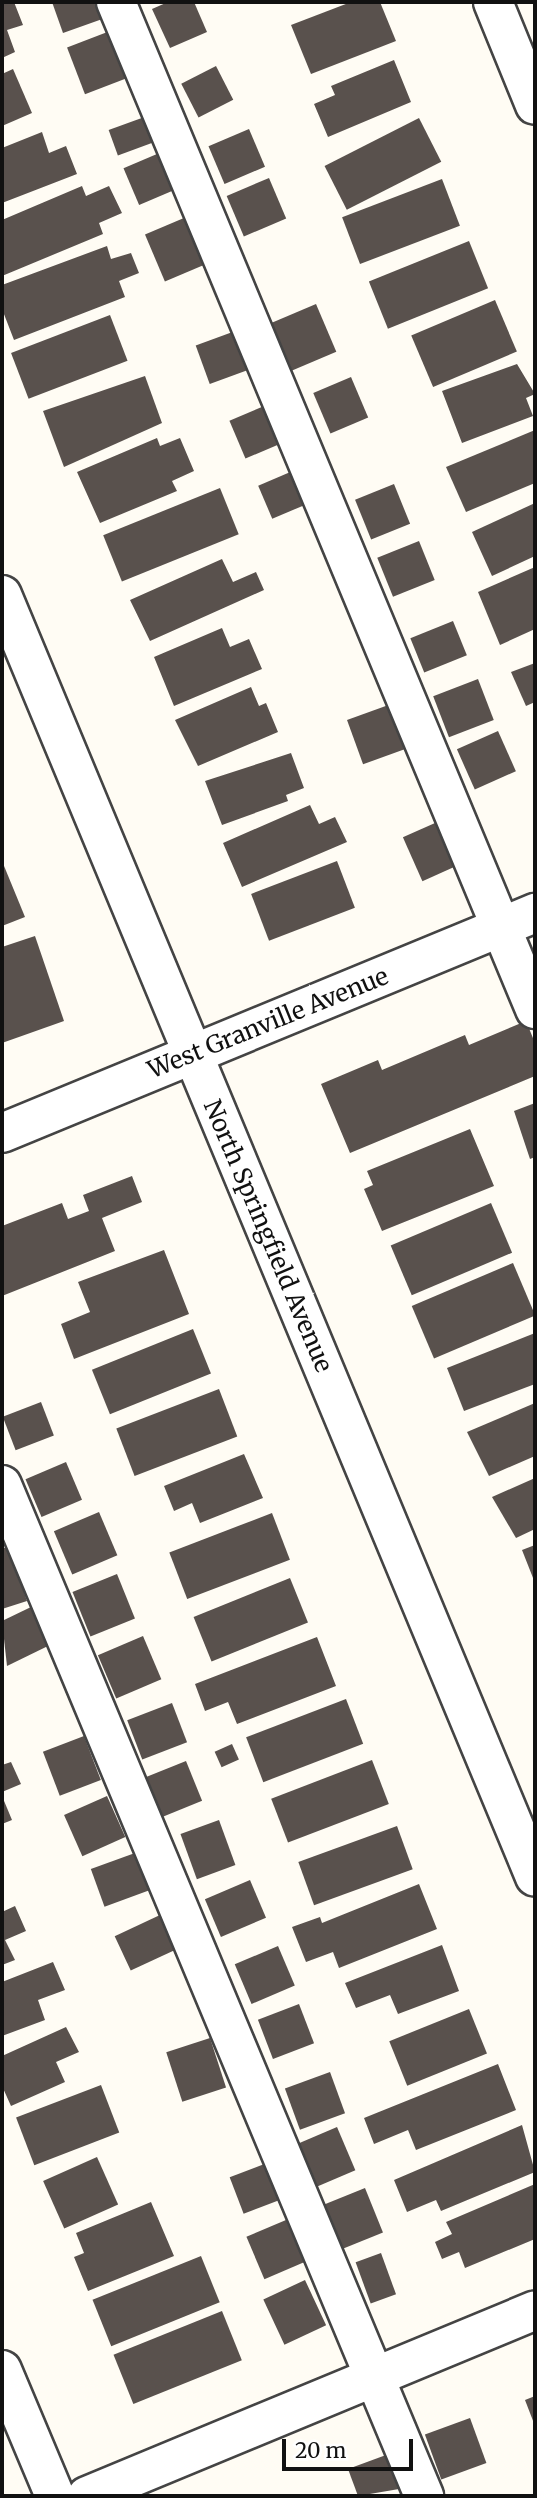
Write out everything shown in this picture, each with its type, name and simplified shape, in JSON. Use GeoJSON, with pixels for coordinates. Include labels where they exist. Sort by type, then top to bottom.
{"type":"FeatureCollection","features":[{"type":"Feature","properties":{"kind":"street"},"geometry":{"type":"LineString","coordinates":[[116,2],[518,920],[535,1009]]}},
{"type":"Feature","properties":{"kind":"street"},"geometry":{"type":"LineString","coordinates":[[493,2],[535,105]]}},
{"type":"Feature","properties":{"kind":"street","name":"North Springfield Avenue"},"geometry":{"type":"LineString","coordinates":[[2,595],[535,1877]]}},
{"type":"Feature","properties":{"kind":"street","name":"West Granville Avenue"},"geometry":{"type":"LineString","coordinates":[[2,1133],[518,920]]}},
{"type":"Feature","properties":{"kind":"street"},"geometry":{"type":"LineString","coordinates":[[2,1485],[424,2496]]}},
{"type":"Feature","properties":{"kind":"street"},"geometry":{"type":"LineString","coordinates":[[87,2496],[535,2310]]}},
{"type":"Feature","properties":{"kind":"street"},"geometry":{"type":"LineString","coordinates":[[2,2370],[55,2496]]}},
{"type":"Feature","properties":{"kind":"building"},"geometry":{"type":"Polygon","coordinates":[[[14,2],[23,25],[7,30],[15,52],[2,58],[2,4],[14,2]]]}},
{"type":"Feature","properties":{"kind":"building"},"geometry":{"type":"Polygon","coordinates":[[[52,2],[102,2],[108,17],[63,33],[52,2]]]}},
{"type":"Feature","properties":{"kind":"building"},"geometry":{"type":"Polygon","coordinates":[[[168,2],[194,2],[207,32],[170,48],[152,9],[168,2]]]}},
{"type":"Feature","properties":{"kind":"building"},"geometry":{"type":"Polygon","coordinates":[[[351,2],[380,2],[396,41],[311,74],[291,25],[351,2]]]}},
{"type":"Feature","properties":{"kind":"building"},"geometry":{"type":"Polygon","coordinates":[[[110,31],[128,78],[85,94],[67,47],[110,31]]]}},
{"type":"Feature","properties":{"kind":"building"},"geometry":{"type":"Polygon","coordinates":[[[394,60],[411,102],[328,137],[314,104],[335,95],[331,86],[394,60]]]}},
{"type":"Feature","properties":{"kind":"building"},"geometry":{"type":"Polygon","coordinates":[[[216,66],[233,100],[199,118],[181,84],[216,66]]]}},
{"type":"Feature","properties":{"kind":"building"},"geometry":{"type":"Polygon","coordinates":[[[13,69],[32,113],[2,126],[2,74],[13,69]]]}},
{"type":"Feature","properties":{"kind":"building"},"geometry":{"type":"Polygon","coordinates":[[[150,115],[159,140],[118,155],[109,130],[150,115]]]}},
{"type":"Feature","properties":{"kind":"building"},"geometry":{"type":"Polygon","coordinates":[[[419,118],[441,162],[347,210],[325,166],[419,118]]]}},
{"type":"Feature","properties":{"kind":"building"},"geometry":{"type":"Polygon","coordinates":[[[249,129],[265,167],[225,184],[208,146],[249,129]]]}},
{"type":"Feature","properties":{"kind":"building"},"geometry":{"type":"Polygon","coordinates":[[[42,132],[49,153],[66,146],[77,174],[2,203],[2,148],[42,132]]]}},
{"type":"Feature","properties":{"kind":"building"},"geometry":{"type":"Polygon","coordinates":[[[164,151],[180,188],[139,205],[123,168],[164,151]]]}},
{"type":"Feature","properties":{"kind":"building"},"geometry":{"type":"Polygon","coordinates":[[[269,178],[286,219],[244,236],[227,196],[269,178]]]}},
{"type":"Feature","properties":{"kind":"building"},"geometry":{"type":"Polygon","coordinates":[[[442,179],[460,226],[360,264],[342,217],[442,179]]]}},
{"type":"Feature","properties":{"kind":"building"},"geometry":{"type":"Polygon","coordinates":[[[82,186],[86,196],[109,186],[122,213],[99,223],[103,234],[2,276],[2,220],[82,186]]]}},
{"type":"Feature","properties":{"kind":"building"},"geometry":{"type":"Polygon","coordinates":[[[191,215],[211,262],[165,281],[145,235],[191,215]]]}},
{"type":"Feature","properties":{"kind":"building"},"geometry":{"type":"Polygon","coordinates":[[[469,241],[488,288],[388,329],[369,281],[469,241]]]}},
{"type":"Feature","properties":{"kind":"building"},"geometry":{"type":"Polygon","coordinates":[[[107,246],[111,259],[131,253],[139,273],[119,281],[125,297],[14,340],[2,309],[2,285],[107,246]]]}},
{"type":"Feature","properties":{"kind":"building"},"geometry":{"type":"Polygon","coordinates":[[[495,300],[517,352],[433,387],[411,336],[495,300]]]}},
{"type":"Feature","properties":{"kind":"building"},"geometry":{"type":"Polygon","coordinates":[[[316,304],[336,352],[292,371],[272,323],[316,304]]]}},
{"type":"Feature","properties":{"kind":"building"},"geometry":{"type":"Polygon","coordinates":[[[110,315],[128,361],[29,399],[11,353],[110,315]]]}},
{"type":"Feature","properties":{"kind":"building"},"geometry":{"type":"Polygon","coordinates":[[[238,330],[252,369],[210,384],[196,345],[238,330]]]}},
{"type":"Feature","properties":{"kind":"building"},"geometry":{"type":"Polygon","coordinates":[[[517,364],[535,394],[526,398],[533,416],[462,443],[442,391],[517,364]]]}},
{"type":"Feature","properties":{"kind":"building"},"geometry":{"type":"Polygon","coordinates":[[[145,376],[162,423],[64,467],[43,411],[145,376]]]}},
{"type":"Feature","properties":{"kind":"building"},"geometry":{"type":"Polygon","coordinates":[[[351,377],[368,418],[330,434],[313,393],[351,377]]]}},
{"type":"Feature","properties":{"kind":"building"},"geometry":{"type":"Polygon","coordinates":[[[269,404],[285,442],[245,459],[229,421],[269,404]]]}},
{"type":"Feature","properties":{"kind":"building"},"geometry":{"type":"Polygon","coordinates":[[[535,430],[535,483],[466,512],[446,467],[535,430]]]}},
{"type":"Feature","properties":{"kind":"building"},"geometry":{"type":"Polygon","coordinates":[[[157,438],[160,446],[180,438],[194,471],[172,481],[177,491],[100,523],[77,472],[157,438]]]}},
{"type":"Feature","properties":{"kind":"building"},"geometry":{"type":"Polygon","coordinates":[[[295,470],[309,503],[272,519],[258,486],[295,470]]]}},
{"type":"Feature","properties":{"kind":"building"},"geometry":{"type":"Polygon","coordinates":[[[394,484],[410,524],[371,540],[355,500],[394,484]]]}},
{"type":"Feature","properties":{"kind":"building"},"geometry":{"type":"Polygon","coordinates":[[[220,488],[239,534],[122,582],[103,535],[220,488]]]}},
{"type":"Feature","properties":{"kind":"building"},"geometry":{"type":"Polygon","coordinates":[[[535,503],[535,556],[492,576],[472,532],[535,503]]]}},
{"type":"Feature","properties":{"kind":"building"},"geometry":{"type":"Polygon","coordinates":[[[419,541],[435,580],[393,597],[377,558],[419,541]]]}},
{"type":"Feature","properties":{"kind":"building"},"geometry":{"type":"Polygon","coordinates":[[[222,559],[233,582],[256,572],[264,590],[150,641],[130,600],[222,559]]]}},
{"type":"Feature","properties":{"kind":"building"},"geometry":{"type":"Polygon","coordinates":[[[535,567],[535,629],[500,645],[478,592],[535,567]]]}},
{"type":"Feature","properties":{"kind":"building"},"geometry":{"type":"Polygon","coordinates":[[[453,621],[467,655],[424,673],[410,638],[453,621]]]}},
{"type":"Feature","properties":{"kind":"building"},"geometry":{"type":"Polygon","coordinates":[[[222,628],[230,647],[249,639],[262,669],[174,706],[154,657],[222,628]]]}},
{"type":"Feature","properties":{"kind":"building"},"geometry":{"type":"Polygon","coordinates":[[[535,663],[535,702],[526,706],[511,672],[535,663]]]}},
{"type":"Feature","properties":{"kind":"building"},"geometry":{"type":"Polygon","coordinates":[[[478,679],[494,720],[449,737],[433,696],[478,679]]]}},
{"type":"Feature","properties":{"kind":"building"},"geometry":{"type":"Polygon","coordinates":[[[251,687],[259,706],[266,703],[278,732],[198,766],[175,720],[251,687]]]}},
{"type":"Feature","properties":{"kind":"building"},"geometry":{"type":"Polygon","coordinates":[[[394,703],[410,747],[363,764],[347,720],[394,703]]]}},
{"type":"Feature","properties":{"kind":"building"},"geometry":{"type":"Polygon","coordinates":[[[498,731],[516,771],[475,789],[457,749],[498,731]]]}},
{"type":"Feature","properties":{"kind":"building"},"geometry":{"type":"Polygon","coordinates":[[[291,753],[304,788],[286,795],[288,801],[222,825],[205,781],[291,753]]]}},
{"type":"Feature","properties":{"kind":"building"},"geometry":{"type":"Polygon","coordinates":[[[310,805],[319,824],[335,817],[347,842],[242,887],[223,843],[310,805]]]}},
{"type":"Feature","properties":{"kind":"building"},"geometry":{"type":"Polygon","coordinates":[[[444,819],[464,863],[422,881],[403,837],[444,819]]]}},
{"type":"Feature","properties":{"kind":"building"},"geometry":{"type":"Polygon","coordinates":[[[2,861],[25,917],[2,926],[2,861]]]}},
{"type":"Feature","properties":{"kind":"building"},"geometry":{"type":"Polygon","coordinates":[[[337,861],[355,908],[269,941],[251,894],[337,861]]]}},
{"type":"Feature","properties":{"kind":"building"},"geometry":{"type":"Polygon","coordinates":[[[35,936],[64,1021],[2,1043],[2,947],[35,936]]]}},
{"type":"Feature","properties":{"kind":"building"},"geometry":{"type":"Polygon","coordinates":[[[526,1021],[535,1043],[535,1076],[350,1153],[321,1084],[378,1060],[382,1070],[465,1035],[469,1045],[526,1021]]]}},
{"type":"Feature","properties":{"kind":"building"},"geometry":{"type":"Polygon","coordinates":[[[535,1103],[535,1157],[530,1159],[514,1111],[535,1103]]]}},
{"type":"Feature","properties":{"kind":"building"},"geometry":{"type":"Polygon","coordinates":[[[470,1129],[494,1186],[382,1231],[364,1189],[373,1185],[367,1171],[470,1129]]]}},
{"type":"Feature","properties":{"kind":"building"},"geometry":{"type":"Polygon","coordinates":[[[132,1176],[142,1202],[102,1218],[115,1251],[2,1296],[2,1226],[62,1203],[68,1219],[89,1211],[83,1195],[132,1176]]]}},
{"type":"Feature","properties":{"kind":"building"},"geometry":{"type":"Polygon","coordinates":[[[491,1203],[512,1253],[412,1295],[391,1246],[491,1203]]]}},
{"type":"Feature","properties":{"kind":"building"},"geometry":{"type":"Polygon","coordinates":[[[164,1250],[189,1314],[74,1359],[61,1324],[90,1312],[78,1282],[164,1250]]]}},
{"type":"Feature","properties":{"kind":"building"},"geometry":{"type":"Polygon","coordinates":[[[513,1263],[535,1316],[434,1358],[412,1306],[513,1263]]]}},
{"type":"Feature","properties":{"kind":"building"},"geometry":{"type":"Polygon","coordinates":[[[193,1329],[211,1374],[110,1414],[92,1370],[193,1329]]]}},
{"type":"Feature","properties":{"kind":"building"},"geometry":{"type":"Polygon","coordinates":[[[535,1333],[535,1384],[464,1411],[447,1368],[535,1333]]]}},
{"type":"Feature","properties":{"kind":"building"},"geometry":{"type":"Polygon","coordinates":[[[219,1389],[237,1437],[135,1476],[116,1428],[219,1389]]]}},
{"type":"Feature","properties":{"kind":"building"},"geometry":{"type":"Polygon","coordinates":[[[41,1402],[54,1436],[16,1450],[3,1417],[41,1402]]]}},
{"type":"Feature","properties":{"kind":"building"},"geometry":{"type":"Polygon","coordinates":[[[535,1403],[535,1456],[489,1476],[467,1432],[535,1403]]]}},
{"type":"Feature","properties":{"kind":"building"},"geometry":{"type":"Polygon","coordinates":[[[244,1454],[263,1498],[200,1523],[192,1503],[174,1511],[164,1486],[244,1454]]]}},
{"type":"Feature","properties":{"kind":"building"},"geometry":{"type":"Polygon","coordinates":[[[66,1462],[82,1500],[42,1517],[25,1479],[66,1462]]]}},
{"type":"Feature","properties":{"kind":"building"},"geometry":{"type":"Polygon","coordinates":[[[535,1478],[535,1529],[516,1538],[492,1497],[535,1478]]]}},
{"type":"Feature","properties":{"kind":"building"},"geometry":{"type":"Polygon","coordinates":[[[99,1512],[117,1555],[72,1574],[54,1531],[99,1512]]]}},
{"type":"Feature","properties":{"kind":"building"},"geometry":{"type":"Polygon","coordinates":[[[272,1513],[290,1560],[187,1599],[169,1552],[272,1513]]]}},
{"type":"Feature","properties":{"kind":"building"},"geometry":{"type":"Polygon","coordinates":[[[535,1545],[535,1583],[522,1550],[535,1545]]]}},
{"type":"Feature","properties":{"kind":"building"},"geometry":{"type":"Polygon","coordinates":[[[9,1546],[27,1601],[2,1609],[2,1549],[9,1546]]]}},
{"type":"Feature","properties":{"kind":"building"},"geometry":{"type":"Polygon","coordinates":[[[117,1574],[135,1619],[90,1636],[72,1592],[117,1574]]]}},
{"type":"Feature","properties":{"kind":"building"},"geometry":{"type":"Polygon","coordinates":[[[290,1578],[308,1623],[212,1661],[194,1617],[290,1578]]]}},
{"type":"Feature","properties":{"kind":"building"},"geometry":{"type":"Polygon","coordinates":[[[31,1607],[50,1645],[7,1666],[2,1621],[31,1607]]]}},
{"type":"Feature","properties":{"kind":"building"},"geometry":{"type":"Polygon","coordinates":[[[143,1636],[161,1679],[116,1698],[98,1655],[143,1636]]]}},
{"type":"Feature","properties":{"kind":"building"},"geometry":{"type":"Polygon","coordinates":[[[317,1637],[336,1686],[237,1724],[228,1702],[205,1711],[195,1684],[317,1637]]]}},
{"type":"Feature","properties":{"kind":"building"},"geometry":{"type":"Polygon","coordinates":[[[346,1699],[363,1744],[263,1782],[246,1737],[346,1699]]]}},
{"type":"Feature","properties":{"kind":"building"},"geometry":{"type":"Polygon","coordinates":[[[172,1703],[187,1742],[142,1759],[127,1720],[172,1703]]]}},
{"type":"Feature","properties":{"kind":"building"},"geometry":{"type":"Polygon","coordinates":[[[84,1736],[101,1780],[60,1796],[43,1752],[84,1736]]]}},
{"type":"Feature","properties":{"kind":"building"},"geometry":{"type":"Polygon","coordinates":[[[232,1744],[239,1760],[222,1767],[215,1752],[232,1744]]]}},
{"type":"Feature","properties":{"kind":"building"},"geometry":{"type":"Polygon","coordinates":[[[372,1760],[389,1804],[288,1843],[271,1799],[372,1760]]]}},
{"type":"Feature","properties":{"kind":"building"},"geometry":{"type":"Polygon","coordinates":[[[186,1761],[202,1801],[160,1818],[144,1778],[186,1761]]]}},
{"type":"Feature","properties":{"kind":"building"},"geometry":{"type":"Polygon","coordinates":[[[11,1762],[21,1784],[2,1792],[2,1765],[11,1762]]]}},
{"type":"Feature","properties":{"kind":"building"},"geometry":{"type":"Polygon","coordinates":[[[2,1796],[12,1820],[2,1824],[2,1796]]]}},
{"type":"Feature","properties":{"kind":"building"},"geometry":{"type":"Polygon","coordinates":[[[107,1796],[125,1837],[82,1856],[64,1815],[107,1796]]]}},
{"type":"Feature","properties":{"kind":"building"},"geometry":{"type":"Polygon","coordinates":[[[219,1820],[235,1865],[197,1879],[180,1834],[219,1820]]]}},
{"type":"Feature","properties":{"kind":"building"},"geometry":{"type":"Polygon","coordinates":[[[397,1826],[413,1869],[314,1905],[298,1862],[397,1826]]]}},
{"type":"Feature","properties":{"kind":"building"},"geometry":{"type":"Polygon","coordinates":[[[135,1853],[149,1891],[105,1907],[91,1869],[135,1853]]]}},
{"type":"Feature","properties":{"kind":"building"},"geometry":{"type":"Polygon","coordinates":[[[250,1880],[266,1918],[221,1937],[205,1899],[250,1880]]]}},
{"type":"Feature","properties":{"kind":"building"},"geometry":{"type":"Polygon","coordinates":[[[419,1884],[437,1929],[339,1968],[333,1952],[306,1962],[292,1927],[320,1917],[322,1923],[419,1884]]]}},
{"type":"Feature","properties":{"kind":"building"},"geometry":{"type":"Polygon","coordinates":[[[15,1906],[26,1931],[5,1940],[15,1960],[2,1965],[2,1912],[15,1906]]]}},
{"type":"Feature","properties":{"kind":"building"},"geometry":{"type":"Polygon","coordinates":[[[160,1915],[176,1949],[131,1971],[115,1936],[160,1915]]]}},
{"type":"Feature","properties":{"kind":"building"},"geometry":{"type":"Polygon","coordinates":[[[442,1945],[459,1991],[398,2014],[390,1995],[356,2008],[345,1983],[442,1945]]]}},
{"type":"Feature","properties":{"kind":"building"},"geometry":{"type":"Polygon","coordinates":[[[278,1946],[295,1986],[252,2004],[235,1964],[278,1946]]]}},
{"type":"Feature","properties":{"kind":"building"},"geometry":{"type":"Polygon","coordinates":[[[53,1962],[65,1990],[38,2000],[45,2020],[2,2036],[2,1982],[53,1962]]]}},
{"type":"Feature","properties":{"kind":"building"},"geometry":{"type":"Polygon","coordinates":[[[299,2004],[314,2043],[273,2059],[258,2020],[299,2004]]]}},
{"type":"Feature","properties":{"kind":"building"},"geometry":{"type":"Polygon","coordinates":[[[469,2009],[487,2054],[407,2086],[389,2041],[469,2009]]]}},
{"type":"Feature","properties":{"kind":"building"},"geometry":{"type":"Polygon","coordinates":[[[66,2027],[79,2052],[56,2062],[65,2082],[11,2106],[2,2086],[2,2056],[66,2027]]]}},
{"type":"Feature","properties":{"kind":"building"},"geometry":{"type":"Polygon","coordinates":[[[210,2038],[226,2087],[182,2102],[166,2052],[210,2038]]]}},
{"type":"Feature","properties":{"kind":"building"},"geometry":{"type":"Polygon","coordinates":[[[498,2064],[516,2110],[416,2150],[408,2130],[374,2144],[364,2118],[498,2064]]]}},
{"type":"Feature","properties":{"kind":"building"},"geometry":{"type":"Polygon","coordinates":[[[330,2072],[345,2113],[300,2130],[285,2088],[330,2072]]]}},
{"type":"Feature","properties":{"kind":"building"},"geometry":{"type":"Polygon","coordinates":[[[101,2085],[119,2133],[34,2165],[16,2118],[101,2085]]]}},
{"type":"Feature","properties":{"kind":"building"},"geometry":{"type":"Polygon","coordinates":[[[522,2125],[535,2172],[441,2211],[436,2200],[407,2212],[394,2180],[522,2125]]]}},
{"type":"Feature","properties":{"kind":"building"},"geometry":{"type":"Polygon","coordinates":[[[337,2127],[355,2170],[317,2187],[298,2143],[337,2127]]]}},
{"type":"Feature","properties":{"kind":"building"},"geometry":{"type":"Polygon","coordinates":[[[97,2157],[118,2205],[64,2229],[43,2181],[97,2157]]]}},
{"type":"Feature","properties":{"kind":"building"},"geometry":{"type":"Polygon","coordinates":[[[267,2163],[281,2199],[244,2214],[230,2177],[267,2163]]]}},
{"type":"Feature","properties":{"kind":"building"},"geometry":{"type":"Polygon","coordinates":[[[535,2184],[535,2239],[465,2268],[459,2252],[442,2259],[435,2242],[452,2234],[446,2222],[535,2184]]]}},
{"type":"Feature","properties":{"kind":"building"},"geometry":{"type":"Polygon","coordinates":[[[365,2188],[383,2233],[342,2249],[324,2204],[365,2188]]]}},
{"type":"Feature","properties":{"kind":"building"},"geometry":{"type":"Polygon","coordinates":[[[151,2202],[174,2256],[88,2291],[74,2257],[84,2253],[76,2233],[151,2202]]]}},
{"type":"Feature","properties":{"kind":"building"},"geometry":{"type":"Polygon","coordinates":[[[286,2220],[304,2262],[264,2279],[246,2237],[286,2220]]]}},
{"type":"Feature","properties":{"kind":"building"},"geometry":{"type":"Polygon","coordinates":[[[381,2253],[396,2294],[371,2304],[356,2262],[381,2253]]]}},
{"type":"Feature","properties":{"kind":"building"},"geometry":{"type":"Polygon","coordinates":[[[201,2256],[220,2302],[111,2346],[93,2300],[201,2256]]]}},
{"type":"Feature","properties":{"kind":"building"},"geometry":{"type":"Polygon","coordinates":[[[305,2280],[326,2325],[284,2345],[263,2299],[305,2280]]]}},
{"type":"Feature","properties":{"kind":"building"},"geometry":{"type":"Polygon","coordinates":[[[222,2311],[242,2360],[133,2404],[114,2355],[222,2311]]]}},
{"type":"Feature","properties":{"kind":"building"},"geometry":{"type":"Polygon","coordinates":[[[535,2396],[535,2426],[525,2400],[535,2396]]]}},
{"type":"Feature","properties":{"kind":"building"},"geometry":{"type":"Polygon","coordinates":[[[470,2418],[486,2463],[441,2480],[425,2434],[470,2418]]]}},
{"type":"Feature","properties":{"kind":"building"},"geometry":{"type":"Polygon","coordinates":[[[386,2455],[399,2489],[358,2496],[348,2469],[386,2455]]]}}]}
